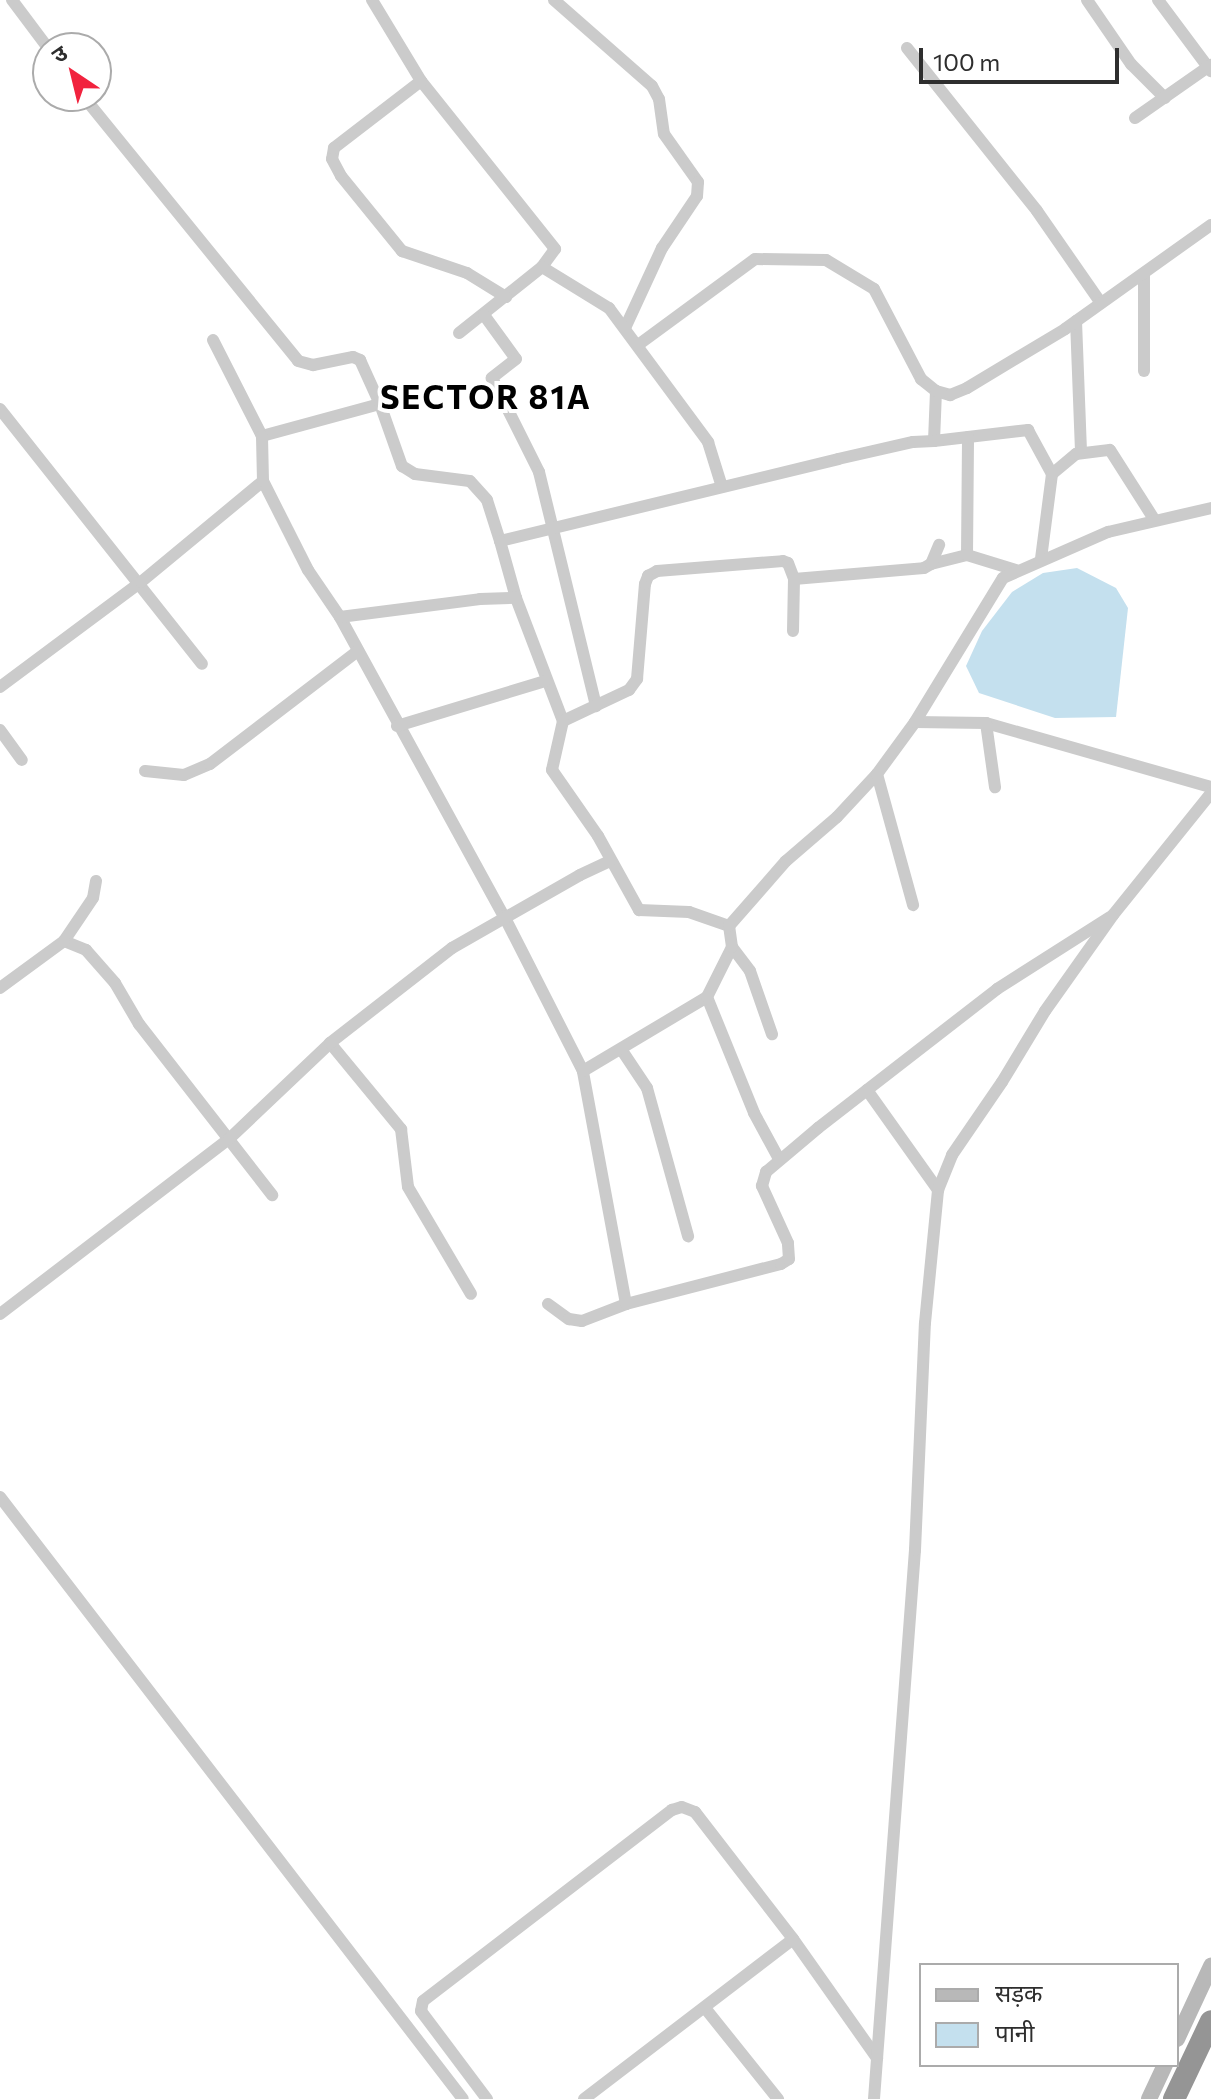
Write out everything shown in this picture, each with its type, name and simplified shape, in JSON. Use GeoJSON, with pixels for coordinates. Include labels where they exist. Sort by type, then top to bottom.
{"type":"FeatureCollection","features":[{"type":"Feature","properties":{"kind":"highway"},"geometry":{"type":"LineString","coordinates":[[1174,2099],[1211,2021]]}},
{"type":"Feature","properties":{"kind":"street"},"geometry":{"type":"LineString","coordinates":[[12,0],[36,32]]}},
{"type":"Feature","properties":{"kind":"street"},"geometry":{"type":"LineString","coordinates":[[372,0],[421,81],[555,249],[542,267],[459,333]]}},
{"type":"Feature","properties":{"kind":"street"},"geometry":{"type":"LineString","coordinates":[[554,0],[652,86],[659,99],[664,134],[698,182],[697,196],[662,248],[625,328]]}},
{"type":"Feature","properties":{"kind":"street"},"geometry":{"type":"LineString","coordinates":[[1087,0],[1131,64],[1165,98]]}},
{"type":"Feature","properties":{"kind":"street"},"geometry":{"type":"LineString","coordinates":[[1135,118],[1210,68],[1158,0]]}},
{"type":"Feature","properties":{"kind":"street"},"geometry":{"type":"LineString","coordinates":[[907,48],[1037,211],[1101,303]]}},
{"type":"Feature","properties":{"kind":"street"},"geometry":{"type":"LineString","coordinates":[[421,81],[334,148],[332,159],[341,176],[402,251],[467,273],[506,297]]}},
{"type":"Feature","properties":{"kind":"street"},"geometry":{"type":"LineString","coordinates":[[96,112],[298,361],[313,365],[353,357],[360,360],[402,466],[415,474],[470,481],[487,500],[516,598],[545,681],[563,721],[552,770],[598,836],[639,910],[689,912],[729,926]]}},
{"type":"Feature","properties":{"kind":"street"},"geometry":{"type":"LineString","coordinates":[[638,345],[755,259],[826,260],[874,289],[921,379],[936,391],[950,395],[967,388],[1076,321],[1210,229]]}},
{"type":"Feature","properties":{"kind":"street"},"geometry":{"type":"LineString","coordinates":[[542,267],[609,308],[708,442],[722,487]]}},
{"type":"Feature","properties":{"kind":"street"},"geometry":{"type":"LineString","coordinates":[[1144,275],[1144,371]]}},
{"type":"Feature","properties":{"kind":"street"},"geometry":{"type":"LineString","coordinates":[[484,315],[516,359],[492,378],[539,472],[554,527],[562,581],[596,706]]}},
{"type":"Feature","properties":{"kind":"street"},"geometry":{"type":"LineString","coordinates":[[1076,321],[1081,453]]}},
{"type":"Feature","properties":{"kind":"street"},"geometry":{"type":"LineString","coordinates":[[213,340],[262,436],[263,481],[308,570],[340,617],[397,726],[504,916],[583,1071],[626,1304]]}},
{"type":"Feature","properties":{"kind":"street"},"geometry":{"type":"LineString","coordinates":[[934,441],[936,391]]}},
{"type":"Feature","properties":{"kind":"street"},"geometry":{"type":"LineString","coordinates":[[262,436],[380,404]]}},
{"type":"Feature","properties":{"kind":"street"},"geometry":{"type":"LineString","coordinates":[[0,409],[141,582],[202,664]]}},
{"type":"Feature","properties":{"kind":"street"},"geometry":{"type":"LineString","coordinates":[[500,541],[913,442],[1028,430],[1052,474],[1041,559]]}},
{"type":"Feature","properties":{"kind":"street"},"geometry":{"type":"LineString","coordinates":[[967,555],[968,437]]}},
{"type":"Feature","properties":{"kind":"street"},"geometry":{"type":"LineString","coordinates":[[1052,474],[1081,453],[1110,450],[1154,519]]}},
{"type":"Feature","properties":{"kind":"street"},"geometry":{"type":"LineString","coordinates":[[0,687],[141,582],[263,481]]}},
{"type":"Feature","properties":{"kind":"street"},"geometry":{"type":"LineString","coordinates":[[772,1034],[750,971],[732,947],[729,926],[786,861],[837,817],[877,774],[915,722],[1003,578],[1108,532],[1211,508]]}},
{"type":"Feature","properties":{"kind":"street"},"geometry":{"type":"LineString","coordinates":[[931,564],[939,545]]}},
{"type":"Feature","properties":{"kind":"street"},"geometry":{"type":"LineString","coordinates":[[794,579],[924,568],[967,555],[1016,570]]}},
{"type":"Feature","properties":{"kind":"street"},"geometry":{"type":"LineString","coordinates":[[563,721],[629,690],[637,679],[648,576],[657,571],[788,563],[794,579],[793,631]]}},
{"type":"Feature","properties":{"kind":"street"},"geometry":{"type":"LineString","coordinates":[[340,617],[480,599],[516,598]]}},
{"type":"Feature","properties":{"kind":"street"},"geometry":{"type":"LineString","coordinates":[[145,771],[184,775],[210,764],[358,651]]}},
{"type":"Feature","properties":{"kind":"street"},"geometry":{"type":"LineString","coordinates":[[397,726],[545,681]]}},
{"type":"Feature","properties":{"kind":"street"},"geometry":{"type":"LineString","coordinates":[[874,2099],[915,1550],[925,1323],[938,1190],[952,1155],[1045,1011],[1113,915],[1211,790],[986,723],[915,722]]}},
{"type":"Feature","properties":{"kind":"street"},"geometry":{"type":"LineString","coordinates":[[986,723],[995,787]]}},
{"type":"Feature","properties":{"kind":"street"},"geometry":{"type":"LineString","coordinates":[[0,730],[22,760]]}},
{"type":"Feature","properties":{"kind":"street"},"geometry":{"type":"LineString","coordinates":[[877,774],[913,905]]}},
{"type":"Feature","properties":{"kind":"street"},"geometry":{"type":"LineString","coordinates":[[0,1314],[229,1139],[330,1043],[452,948],[504,916],[610,861]]}},
{"type":"Feature","properties":{"kind":"street"},"geometry":{"type":"LineString","coordinates":[[0,988],[64,941],[93,898],[96,881]]}},
{"type":"Feature","properties":{"kind":"street"},"geometry":{"type":"LineString","coordinates":[[548,1304],[569,1319],[582,1321],[626,1304],[781,1264],[789,1259],[788,1243],[762,1186],[766,1172],[997,989],[1113,915]]}},
{"type":"Feature","properties":{"kind":"street"},"geometry":{"type":"LineString","coordinates":[[64,941],[86,950],[115,983],[139,1024],[272,1195]]}},
{"type":"Feature","properties":{"kind":"street"},"geometry":{"type":"LineString","coordinates":[[583,1071],[707,997],[732,947]]}},
{"type":"Feature","properties":{"kind":"street"},"geometry":{"type":"LineString","coordinates":[[707,997],[754,1113],[779,1159]]}},
{"type":"Feature","properties":{"kind":"street"},"geometry":{"type":"LineString","coordinates":[[330,1043],[401,1129],[408,1187],[471,1294]]}},
{"type":"Feature","properties":{"kind":"street"},"geometry":{"type":"LineString","coordinates":[[621,1049],[647,1088],[688,1236]]}},
{"type":"Feature","properties":{"kind":"street"},"geometry":{"type":"LineString","coordinates":[[867,1090],[938,1190]]}},
{"type":"Feature","properties":{"kind":"street"},"geometry":{"type":"LineString","coordinates":[[0,1497],[463,2099]]}},
{"type":"Feature","properties":{"kind":"street"},"geometry":{"type":"LineString","coordinates":[[487,2099],[421,2011],[423,2001],[672,1810],[682,1807],[695,1812],[793,1939],[877,2058]]}},
{"type":"Feature","properties":{"kind":"street"},"geometry":{"type":"LineString","coordinates":[[584,2099],[793,1939]]}},
{"type":"Feature","properties":{"kind":"street"},"geometry":{"type":"LineString","coordinates":[[1179,2035],[1211,1966]]}},
{"type":"Feature","properties":{"kind":"street"},"geometry":{"type":"LineString","coordinates":[[705,2008],[778,2099]]}},
{"type":"Feature","properties":{"kind":"street"},"geometry":{"type":"LineString","coordinates":[[1149,2099],[1164,2067]]}},
{"type":"Feature","properties":{"kind":"water"},"geometry":{"type":"Polygon","coordinates":[[[1077,568],[1116,588],[1128,608],[1116,717],[1055,718],[979,693],[966,666],[982,631],[1012,592],[1043,573],[1077,568]]]}},
{"type":"Feature","properties":{"kind":"district","name":"SECTOR 81A"},"geometry":{"type":"Point","coordinates":[486,396]}}]}
